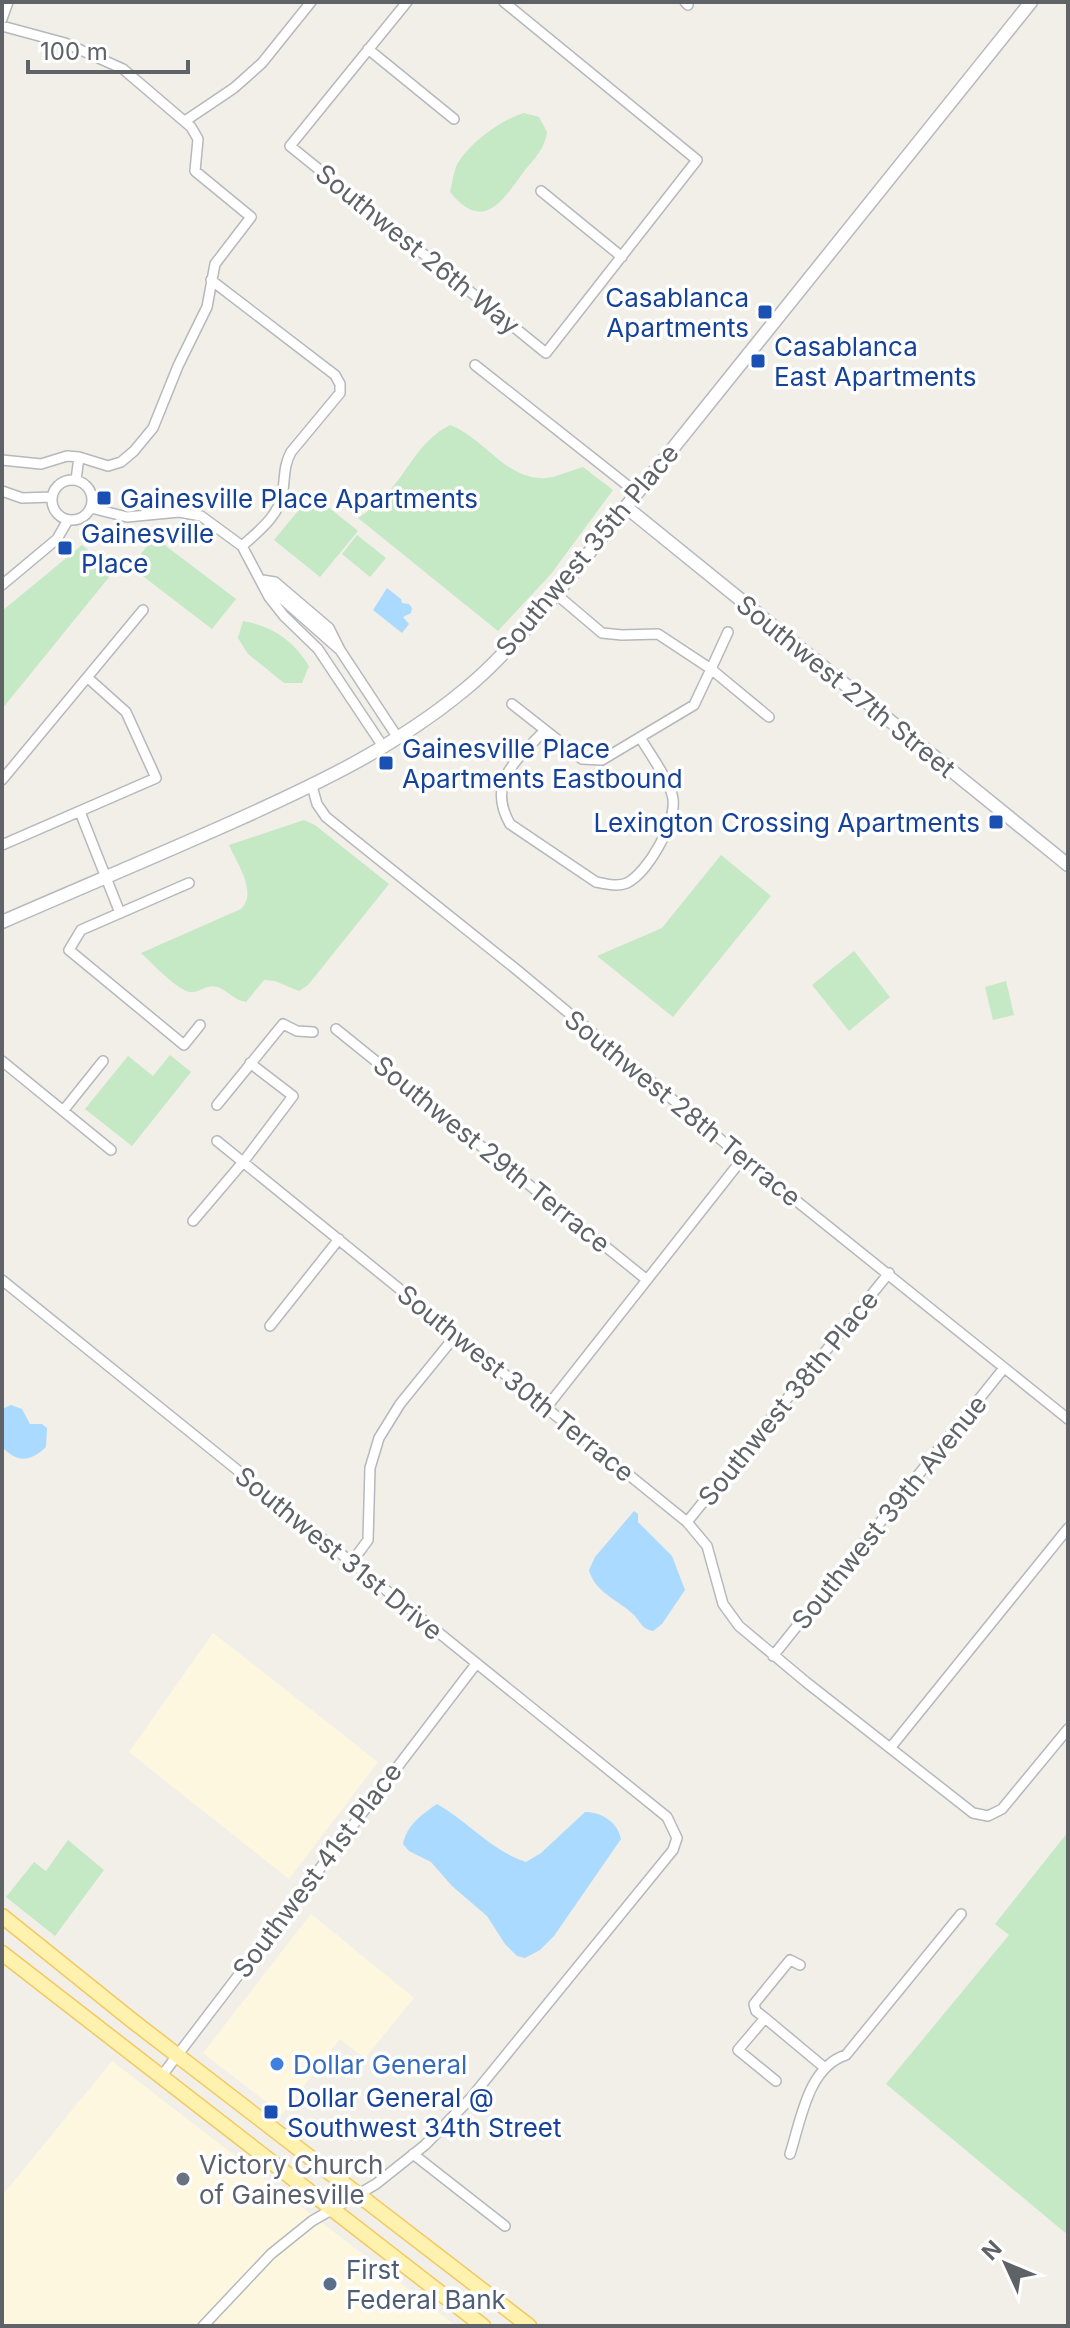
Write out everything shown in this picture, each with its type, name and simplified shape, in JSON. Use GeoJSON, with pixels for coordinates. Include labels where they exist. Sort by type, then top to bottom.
{"type":"FeatureCollection","features":[{"type":"Feature","properties":{"kind":"main road"},"geometry":{"type":"LineString","coordinates":[[2,1916],[529,2326]]}},
{"type":"Feature","properties":{"kind":"main road"},"geometry":{"type":"LineString","coordinates":[[2,1953],[483,2326]]}},
{"type":"Feature","properties":{"kind":"street"},"geometry":{"type":"LineString","coordinates":[[2,19],[8,2]]}},
{"type":"Feature","properties":{"kind":"street"},"geometry":{"type":"LineString","coordinates":[[185,121],[234,88],[262,63],[311,2]]}},
{"type":"Feature","properties":{"kind":"street"},"geometry":{"type":"LineString","coordinates":[[407,2],[368,49],[454,119]]}},
{"type":"Feature","properties":{"kind":"street"},"geometry":{"type":"LineString","coordinates":[[504,2],[697,160],[622,257],[541,191]]}},
{"type":"Feature","properties":{"kind":"street","name":"Southwest 35th Place"},"geometry":{"type":"LineString","coordinates":[[2,922],[312,786],[384,748],[465,690],[500,657],[556,594],[1031,2]]}},
{"type":"Feature","properties":{"kind":"street"},"geometry":{"type":"LineString","coordinates":[[2,26],[65,43],[123,69],[185,121],[198,139],[195,171],[251,217],[215,264],[207,307],[178,366],[153,428],[145,439],[121,462],[108,466],[67,456],[41,464],[2,460]]}},
{"type":"Feature","properties":{"kind":"street","name":"Southwest 26th Way"},"geometry":{"type":"LineString","coordinates":[[368,49],[290,146],[546,353],[622,257]]}},
{"type":"Feature","properties":{"kind":"street"},"geometry":{"type":"LineString","coordinates":[[211,280],[335,375],[340,384],[340,393],[285,463],[278,509],[242,546]]}},
{"type":"Feature","properties":{"kind":"street"},"geometry":{"type":"LineString","coordinates":[[475,365],[637,493]]}},
{"type":"Feature","properties":{"kind":"street"},"geometry":{"type":"LineString","coordinates":[[76,480],[79,457]]}},
{"type":"Feature","properties":{"kind":"street"},"geometry":{"type":"LineString","coordinates":[[76,480],[88,488],[93,501],[82,518],[68,520],[54,510],[52,497],[62,483],[76,480]]}},
{"type":"Feature","properties":{"kind":"street"},"geometry":{"type":"LineString","coordinates":[[2,491],[22,498],[52,497]]}},
{"type":"Feature","properties":{"kind":"street","name":"Southwest 27th Street"},"geometry":{"type":"LineString","coordinates":[[626,507],[1068,865]]}},
{"type":"Feature","properties":{"kind":"street"},"geometry":{"type":"LineString","coordinates":[[91,508],[127,517],[179,512],[201,516],[242,546],[269,597],[318,649],[384,748]]}},
{"type":"Feature","properties":{"kind":"street"},"geometry":{"type":"LineString","coordinates":[[2,585],[57,539],[68,520]]}},
{"type":"Feature","properties":{"kind":"street"},"geometry":{"type":"LineString","coordinates":[[262,580],[340,650]]}},
{"type":"Feature","properties":{"kind":"street"},"geometry":{"type":"LineString","coordinates":[[262,580],[275,582],[329,628],[398,738]]}},
{"type":"Feature","properties":{"kind":"street"},"geometry":{"type":"LineString","coordinates":[[556,594],[602,633],[658,634],[711,669],[769,717]]}},
{"type":"Feature","properties":{"kind":"street"},"geometry":{"type":"LineString","coordinates":[[2,780],[143,610]]}},
{"type":"Feature","properties":{"kind":"street"},"geometry":{"type":"LineString","coordinates":[[301,632],[310,623]]}},
{"type":"Feature","properties":{"kind":"street"},"geometry":{"type":"LineString","coordinates":[[512,704],[582,759],[602,760],[694,705],[728,632]]}},
{"type":"Feature","properties":{"kind":"street"},"geometry":{"type":"LineString","coordinates":[[2,845],[156,778],[126,712],[88,678]]}},
{"type":"Feature","properties":{"kind":"street"},"geometry":{"type":"LineString","coordinates":[[544,731],[510,768],[500,795],[502,810],[510,824],[596,882],[611,886],[626,883],[640,871],[668,832],[673,814],[673,796],[641,739]]}},
{"type":"Feature","properties":{"kind":"street","name":"Southwest 28th Terrace"},"geometry":{"type":"LineString","coordinates":[[312,786],[317,804],[326,817],[1068,1419]]}},
{"type":"Feature","properties":{"kind":"street"},"geometry":{"type":"LineString","coordinates":[[80,812],[120,913]]}},
{"type":"Feature","properties":{"kind":"street"},"geometry":{"type":"LineString","coordinates":[[189,883],[81,930],[69,950],[184,1045],[200,1025]]}},
{"type":"Feature","properties":{"kind":"street"},"geometry":{"type":"LineString","coordinates":[[217,1105],[283,1024],[297,1031],[313,1032]]}},
{"type":"Feature","properties":{"kind":"street","name":"Southwest 29th Terrace"},"geometry":{"type":"LineString","coordinates":[[336,1029],[647,1280]]}},
{"type":"Feature","properties":{"kind":"street"},"geometry":{"type":"LineString","coordinates":[[2,1061],[111,1150]]}},
{"type":"Feature","properties":{"kind":"street"},"geometry":{"type":"LineString","coordinates":[[63,1111],[103,1061]]}},
{"type":"Feature","properties":{"kind":"street"},"geometry":{"type":"LineString","coordinates":[[193,1221],[293,1096],[250,1063]]}},
{"type":"Feature","properties":{"kind":"street","name":"Southwest 30th Terrace"},"geometry":{"type":"LineString","coordinates":[[217,1141],[687,1522],[707,1546],[723,1604],[739,1626],[973,1813],[988,1816],[1002,1809],[1068,1729]]}},
{"type":"Feature","properties":{"kind":"street"},"geometry":{"type":"LineString","coordinates":[[546,1408],[743,1158]]}},
{"type":"Feature","properties":{"kind":"street"},"geometry":{"type":"LineString","coordinates":[[270,1326],[339,1239]]}},
{"type":"Feature","properties":{"kind":"street","name":"Southwest 38th Place"},"geometry":{"type":"LineString","coordinates":[[687,1522],[889,1273]]}},
{"type":"Feature","properties":{"kind":"street","name":"Southwest 31st Drive"},"geometry":{"type":"LineString","coordinates":[[2,1280],[667,1817],[674,1829],[677,1838],[673,1850],[470,2099],[413,2154]]}},
{"type":"Feature","properties":{"kind":"street"},"geometry":{"type":"LineString","coordinates":[[351,1563],[368,1540],[370,1468],[379,1438],[400,1404],[456,1335]]}},
{"type":"Feature","properties":{"kind":"street","name":"Southwest 39th Avenue"},"geometry":{"type":"LineString","coordinates":[[773,1656],[1004,1368]]}},
{"type":"Feature","properties":{"kind":"street"},"geometry":{"type":"LineString","coordinates":[[891,1747],[1068,1528]]}},
{"type":"Feature","properties":{"kind":"street","name":"Southwest 41st Place"},"geometry":{"type":"LineString","coordinates":[[160,2078],[476,1664]]}},
{"type":"Feature","properties":{"kind":"street"},"geometry":{"type":"LineString","coordinates":[[790,2154],[808,2097],[825,2068],[846,2055],[961,1914]]}},
{"type":"Feature","properties":{"kind":"street"},"geometry":{"type":"LineString","coordinates":[[800,1965],[790,1960],[754,2004],[756,2011],[825,2068]]}},
{"type":"Feature","properties":{"kind":"street"},"geometry":{"type":"LineString","coordinates":[[765,2018],[738,2050],[776,2081]]}},
{"type":"Feature","properties":{"kind":"street"},"geometry":{"type":"LineString","coordinates":[[203,2326],[271,2254],[312,2221],[376,2184],[413,2154],[505,2226]]}},
{"type":"Feature","properties":{"kind":"shaded area"},"geometry":{"type":"Polygon","coordinates":[[[213,1633],[378,1762],[289,1879],[129,1752],[213,1633]]]}},
{"type":"Feature","properties":{"kind":"shaded area"},"geometry":{"type":"Polygon","coordinates":[[[311,1914],[414,1998],[365,2058],[340,2039],[282,2114],[203,2053],[311,1914]]]}},
{"type":"Feature","properties":{"kind":"shaded area"},"geometry":{"type":"Polygon","coordinates":[[[112,2061],[456,2326],[2,2326],[2,2196],[112,2061]]]}},
{"type":"Feature","properties":{"kind":"green space"},"geometry":{"type":"Polygon","coordinates":[[[524,113],[539,117],[547,132],[539,152],[509,192],[492,208],[473,210],[462,204],[450,192],[461,159],[486,134],[524,113]]]}},
{"type":"Feature","properties":{"kind":"green space"},"geometry":{"type":"Polygon","coordinates":[[[450,425],[524,475],[553,477],[583,467],[613,490],[551,574],[498,631],[358,518],[384,498],[430,439],[450,425]]]}},
{"type":"Feature","properties":{"kind":"green space"},"geometry":{"type":"Polygon","coordinates":[[[312,494],[358,531],[320,577],[274,540],[312,494]]]}},
{"type":"Feature","properties":{"kind":"green space"},"geometry":{"type":"Polygon","coordinates":[[[357,535],[386,558],[370,577],[342,554],[357,535]]]}},
{"type":"Feature","properties":{"kind":"green space"},"geometry":{"type":"Polygon","coordinates":[[[154,537],[236,599],[212,629],[131,567],[154,537]]]}},
{"type":"Feature","properties":{"kind":"green space"},"geometry":{"type":"Polygon","coordinates":[[[82,545],[114,571],[2,709],[2,611],[82,545]]]}},
{"type":"Feature","properties":{"kind":"green space"},"geometry":{"type":"Polygon","coordinates":[[[243,621],[263,626],[296,649],[309,666],[302,683],[284,683],[248,654],[238,638],[243,621]]]}},
{"type":"Feature","properties":{"kind":"green space"},"geometry":{"type":"Polygon","coordinates":[[[304,820],[315,825],[389,884],[308,985],[299,991],[264,980],[246,1002],[218,987],[187,991],[173,983],[141,953],[241,909],[246,902],[247,886],[229,845],[304,820]]]}},
{"type":"Feature","properties":{"kind":"green space"},"geometry":{"type":"Polygon","coordinates":[[[721,855],[771,896],[673,1017],[597,956],[662,928],[721,855]]]}},
{"type":"Feature","properties":{"kind":"green space"},"geometry":{"type":"Polygon","coordinates":[[[854,951],[890,997],[849,1031],[812,985],[854,951]]]}},
{"type":"Feature","properties":{"kind":"green space"},"geometry":{"type":"Polygon","coordinates":[[[1006,981],[1014,1015],[993,1020],[985,987],[1006,981]]]}},
{"type":"Feature","properties":{"kind":"green space"},"geometry":{"type":"Polygon","coordinates":[[[170,1055],[191,1072],[132,1146],[85,1109],[128,1056],[153,1076],[170,1055]]]}},
{"type":"Feature","properties":{"kind":"green space"},"geometry":{"type":"Polygon","coordinates":[[[1068,1832],[1068,2235],[886,2084],[1009,1935],[995,1924],[1068,1832]]]}},
{"type":"Feature","properties":{"kind":"green space"},"geometry":{"type":"Polygon","coordinates":[[[68,1840],[104,1870],[55,1936],[6,1897],[34,1862],[46,1871],[68,1840]]]}},
{"type":"Feature","properties":{"kind":"water"},"geometry":{"type":"Polygon","coordinates":[[[387,588],[412,608],[411,613],[403,617],[409,624],[402,633],[373,610],[387,588]]]}},
{"type":"Feature","properties":{"kind":"water"},"geometry":{"type":"Polygon","coordinates":[[[11,1405],[22,1409],[30,1424],[42,1424],[47,1428],[46,1447],[29,1458],[13,1456],[2,1447],[2,1409],[11,1405]]]}},
{"type":"Feature","properties":{"kind":"water"},"geometry":{"type":"Polygon","coordinates":[[[634,1511],[638,1514],[638,1522],[672,1556],[685,1590],[662,1624],[653,1631],[644,1627],[634,1615],[596,1585],[589,1570],[595,1557],[634,1511]]]}},
{"type":"Feature","properties":{"kind":"water"},"geometry":{"type":"Polygon","coordinates":[[[437,1804],[502,1851],[526,1862],[541,1853],[585,1812],[608,1819],[621,1839],[554,1936],[540,1950],[525,1958],[517,1956],[505,1944],[487,1916],[452,1886],[431,1862],[409,1851],[403,1844],[411,1826],[437,1804]]]}},
{"type":"Feature","properties":{"kind":"place","name":"Casablanca Apartments"},"geometry":{"type":"Point","coordinates":[765,312]}},
{"type":"Feature","properties":{"kind":"place","name":"Casablanca East Apartments"},"geometry":{"type":"Point","coordinates":[758,361]}},
{"type":"Feature","properties":{"kind":"place","name":"Gainesville Place Apartments"},"geometry":{"type":"Point","coordinates":[104,498]}},
{"type":"Feature","properties":{"kind":"place","name":"Gainesville Place"},"geometry":{"type":"Point","coordinates":[65,548]}},
{"type":"Feature","properties":{"kind":"place","name":"Gainesville Place Apartments Eastbound"},"geometry":{"type":"Point","coordinates":[386,763]}},
{"type":"Feature","properties":{"kind":"place","name":"Lexington Crossing Apartments"},"geometry":{"type":"Point","coordinates":[996,822]}},
{"type":"Feature","properties":{"kind":"place","name":"Dollar General"},"geometry":{"type":"Point","coordinates":[277,2064]}},
{"type":"Feature","properties":{"kind":"place","name":"Dollar General @ Southwest 34th Street"},"geometry":{"type":"Point","coordinates":[271,2112]}},
{"type":"Feature","properties":{"kind":"place","name":"Victory Church of Gainesville"},"geometry":{"type":"Point","coordinates":[183,2179]}},
{"type":"Feature","properties":{"kind":"place","name":"First Federal Bank"},"geometry":{"type":"Point","coordinates":[330,2284]}}]}
